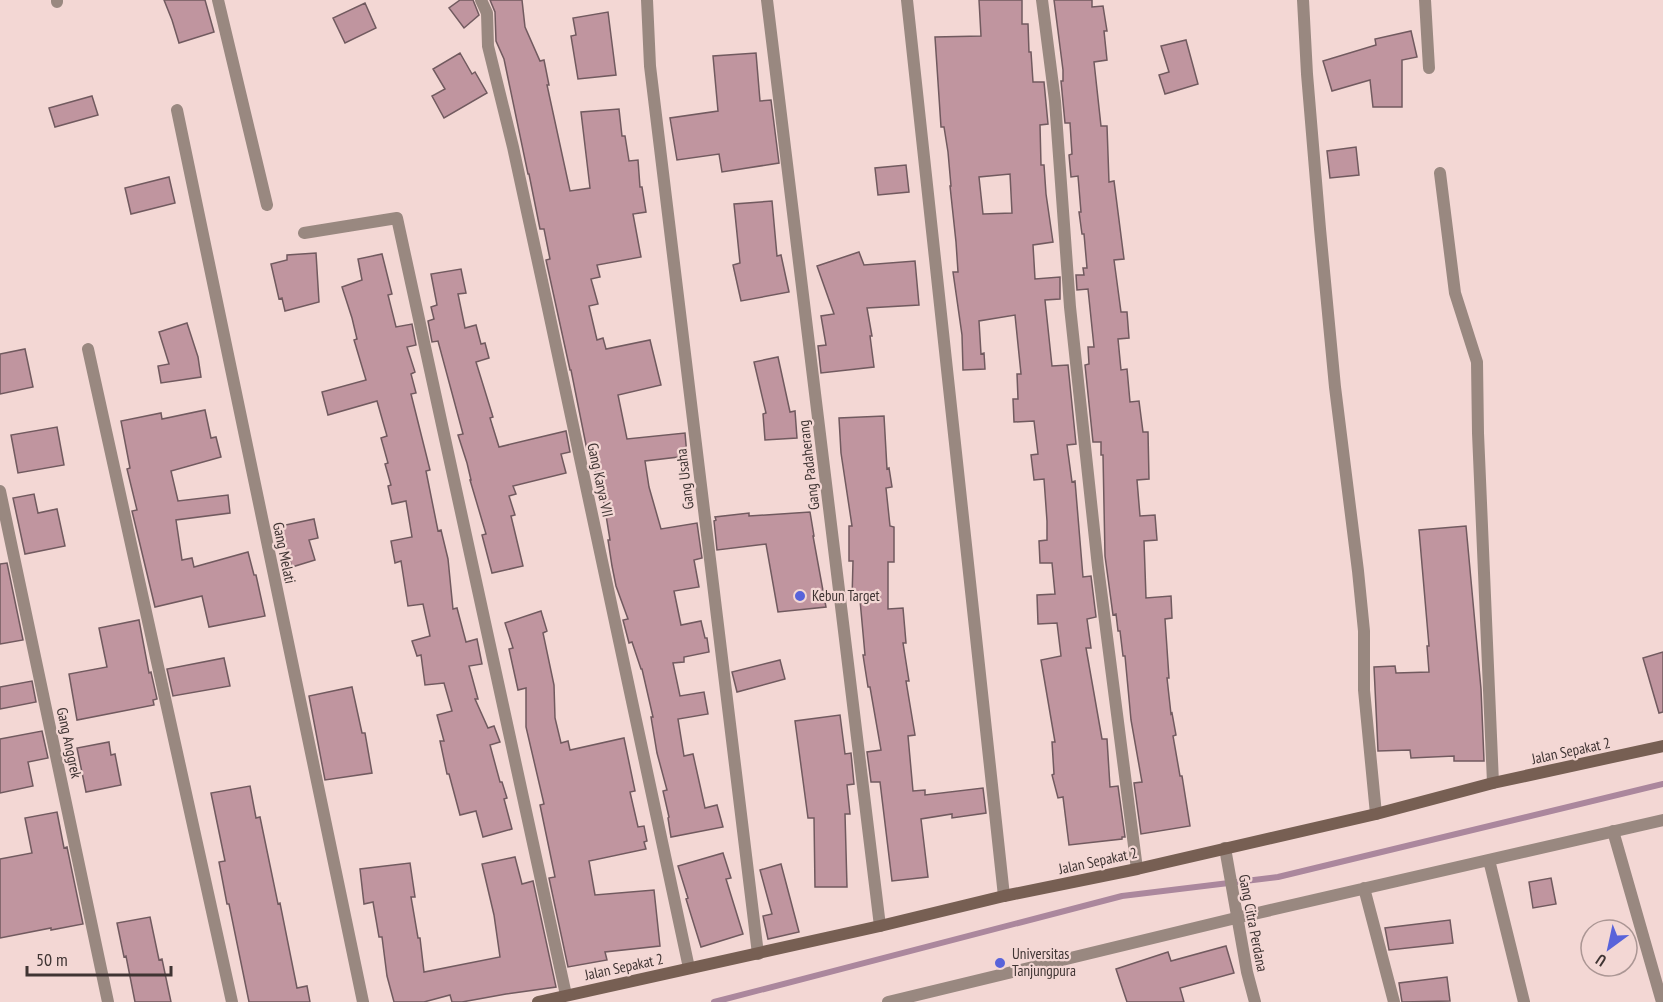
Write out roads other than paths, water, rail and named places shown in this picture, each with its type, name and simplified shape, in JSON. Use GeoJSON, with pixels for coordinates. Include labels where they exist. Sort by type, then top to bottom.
{"type":"FeatureCollection","features":[{"type":"Feature","properties":{"kind":"street"},"geometry":{"type":"LineString","coordinates":[[218,0],[267,205]]}},
{"type":"Feature","properties":{"kind":"street","name":"Gang Karya VII"},"geometry":{"type":"LineString","coordinates":[[481,0],[487,13],[488,46],[515,159],[689,968]]}},
{"type":"Feature","properties":{"kind":"street","name":"Gang Usaha"},"geometry":{"type":"LineString","coordinates":[[647,0],[651,77],[758,954]]}},
{"type":"Feature","properties":{"kind":"street","name":"Gang Padaherang"},"geometry":{"type":"LineString","coordinates":[[767,0],[880,926]]}},
{"type":"Feature","properties":{"kind":"street"},"geometry":{"type":"LineString","coordinates":[[907,0],[1004,897]]}},
{"type":"Feature","properties":{"kind":"street"},"geometry":{"type":"LineString","coordinates":[[1042,0],[1055,101],[1072,330],[1098,567],[1137,869]]}},
{"type":"Feature","properties":{"kind":"street"},"geometry":{"type":"LineString","coordinates":[[1303,0],[1307,74],[1335,387],[1363,621],[1364,690],[1376,814]]}},
{"type":"Feature","properties":{"kind":"street"},"geometry":{"type":"LineString","coordinates":[[1425,0],[1430,68]]}},
{"type":"Feature","properties":{"kind":"street","name":"Gang Melati"},"geometry":{"type":"LineString","coordinates":[[177,110],[363,1002]]}},
{"type":"Feature","properties":{"kind":"street"},"geometry":{"type":"LineString","coordinates":[[1440,173],[1455,292],[1477,362],[1493,783]]}},
{"type":"Feature","properties":{"kind":"street"},"geometry":{"type":"LineString","coordinates":[[304,233],[397,218],[566,995]]}},
{"type":"Feature","properties":{"kind":"street"},"geometry":{"type":"LineString","coordinates":[[88,349],[232,1002]]}},
{"type":"Feature","properties":{"kind":"street","name":"Gang Anggrek"},"geometry":{"type":"LineString","coordinates":[[0,491],[108,1002]]}},
{"type":"Feature","properties":{"kind":"street","name":"Jalan Sepakat 2"},"geometry":{"type":"LineString","coordinates":[[538,1002],[1137,869],[1376,814],[1493,783],[1663,746]]}},
{"type":"Feature","properties":{"kind":"street"},"geometry":{"type":"LineString","coordinates":[[888,1002],[1236,918],[1663,820]]}},
{"type":"Feature","properties":{"kind":"street"},"geometry":{"type":"LineString","coordinates":[[1613,831],[1662,1002]]}},
{"type":"Feature","properties":{"kind":"street","name":"Gang Citra Perdana"},"geometry":{"type":"LineString","coordinates":[[1224,848],[1247,972],[1256,1002]]}},
{"type":"Feature","properties":{"kind":"street"},"geometry":{"type":"LineString","coordinates":[[1489,860],[1524,1002]]}},
{"type":"Feature","properties":{"kind":"street"},"geometry":{"type":"LineString","coordinates":[[1364,888],[1394,1002]]}},
{"type":"Feature","properties":{"kind":"waterway"},"geometry":{"type":"LineString","coordinates":[[714,1002],[1122,896],[1278,877],[1663,784]]}},
{"type":"Feature","properties":{"kind":"place","name":"Kebun Target"},"geometry":{"type":"Point","coordinates":[800,596]}},
{"type":"Feature","properties":{"kind":"place","name":"Universitas Tanjungpura"},"geometry":{"type":"Point","coordinates":[1000,963]}}]}
